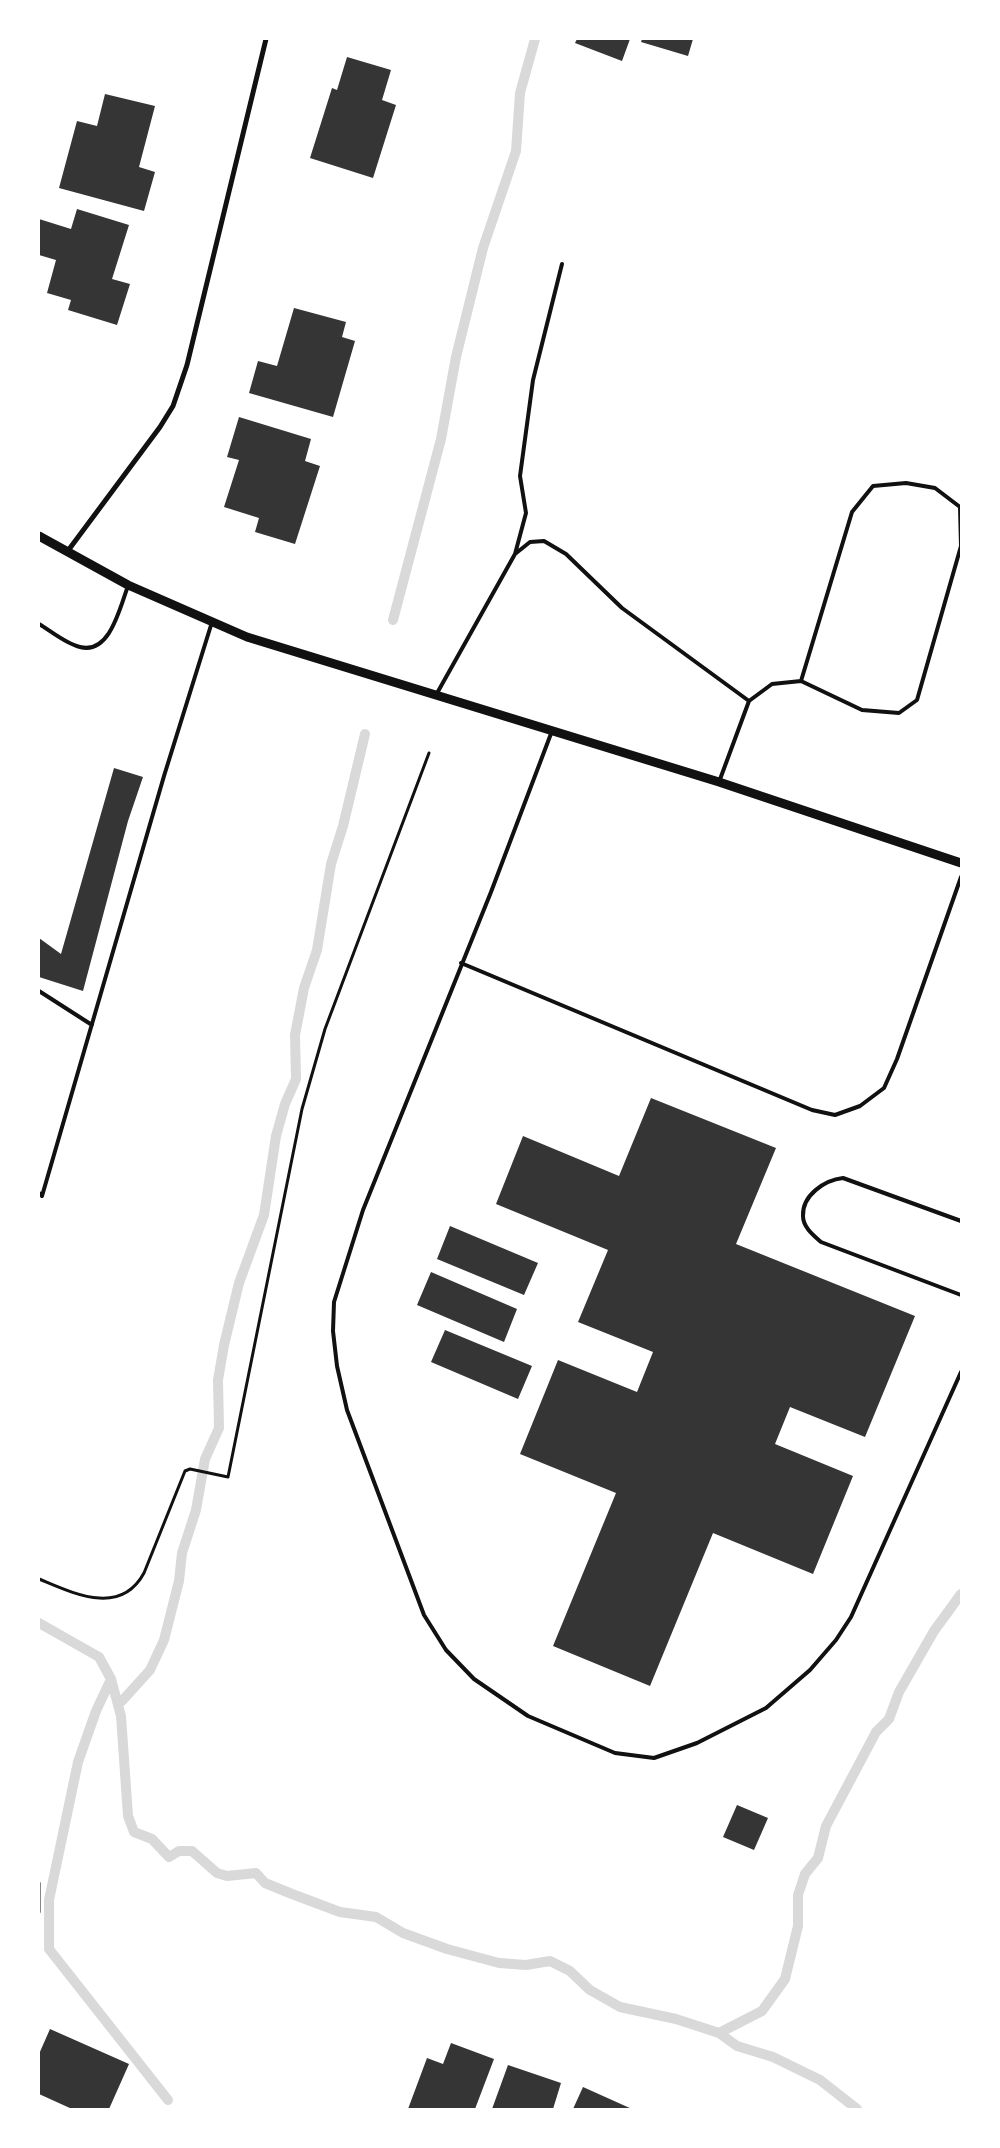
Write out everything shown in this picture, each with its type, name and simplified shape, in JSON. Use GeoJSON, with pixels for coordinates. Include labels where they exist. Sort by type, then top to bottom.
{"type":"FeatureCollection","features":[{"type":"Feature","properties":{"kind":"street"},"geometry":{"type":"LineString","coordinates":[[67,552],[160,427],[173,406],[187,365],[266,39]]}},
{"type":"Feature","properties":{"kind":"street"},"geometry":{"type":"LineString","coordinates":[[39,536],[128,586],[247,637],[719,782],[961,863]]}},
{"type":"Feature","properties":{"kind":"lane"},"geometry":{"type":"LineString","coordinates":[[436,695],[516,554],[526,513],[520,476],[534,380],[562,264]]}},
{"type":"Feature","properties":{"kind":"lane"},"geometry":{"type":"LineString","coordinates":[[719,782],[749,701],[772,684],[801,681],[862,710],[899,713],[918,700],[961,546],[960,507],[936,488],[906,483],[873,486],[852,512],[801,681]]}},
{"type":"Feature","properties":{"kind":"lane"},"geometry":{"type":"LineString","coordinates":[[516,554],[530,542],[544,541],[566,554],[622,608],[749,701]]}},
{"type":"Feature","properties":{"kind":"lane"},"geometry":{"type":"LineString","coordinates":[[39,624],[80,647],[95,647],[108,636],[128,586]]}},
{"type":"Feature","properties":{"kind":"lane"},"geometry":{"type":"LineString","coordinates":[[39,1193],[42,1196],[212,622]]}},
{"type":"Feature","properties":{"kind":"lane"},"geometry":{"type":"LineString","coordinates":[[552,731],[363,1210],[334,1302],[332,1331],[337,1366],[347,1410],[424,1615],[446,1650],[474,1679],[528,1716],[615,1752],[654,1758],[697,1743],[766,1708],[810,1670],[836,1640],[851,1617],[961,1372]]}},
{"type":"Feature","properties":{"kind":"lane"},"geometry":{"type":"LineString","coordinates":[[462,963],[812,1110],[835,1115],[860,1106],[884,1088],[897,1059],[961,876]]}},
{"type":"Feature","properties":{"kind":"lane"},"geometry":{"type":"LineString","coordinates":[[39,991],[92,1024]]}},
{"type":"Feature","properties":{"kind":"lane"},"geometry":{"type":"LineString","coordinates":[[961,1221],[843,1178],[830,1179],[819,1187],[809,1197],[802,1216],[807,1230],[821,1242],[961,1295]]}},
{"type":"Feature","properties":{"kind":"path"},"geometry":{"type":"LineString","coordinates":[[39,1579],[97,1598],[123,1596],[139,1582],[144,1573],[184,1471],[190,1469],[228,1477],[302,1109],[325,1029],[430,753]]}},
{"type":"Feature","properties":{"kind":"path"},"geometry":{"type":"LineString","coordinates":[[39,1883],[39,1912]]}},
{"type":"Feature","properties":{"kind":"building"},"geometry":{"type":"Polygon","coordinates":[[[577,39],[630,39],[622,61],[575,43],[577,39]]]}},
{"type":"Feature","properties":{"kind":"building"},"geometry":{"type":"Polygon","coordinates":[[[642,39],[693,39],[688,56],[641,42],[642,39]]]}},
{"type":"Feature","properties":{"kind":"building"},"geometry":{"type":"Polygon","coordinates":[[[347,57],[391,70],[382,100],[396,105],[373,178],[310,158],[332,88],[337,90],[347,57]]]}},
{"type":"Feature","properties":{"kind":"building"},"geometry":{"type":"Polygon","coordinates":[[[105,94],[155,106],[139,167],[155,172],[144,211],[59,188],[77,121],[97,126],[105,94]]]}},
{"type":"Feature","properties":{"kind":"building"},"geometry":{"type":"Polygon","coordinates":[[[77,209],[129,225],[112,279],[130,284],[117,325],[68,310],[71,300],[47,293],[56,260],[39,255],[39,219],[71,229],[77,209]]]}},
{"type":"Feature","properties":{"kind":"building"},"geometry":{"type":"Polygon","coordinates":[[[294,308],[346,322],[342,337],[355,341],[333,417],[249,393],[258,361],[277,366],[294,308]]]}},
{"type":"Feature","properties":{"kind":"building"},"geometry":{"type":"Polygon","coordinates":[[[239,417],[311,439],[305,461],[320,466],[295,544],[255,532],[259,518],[224,507],[239,460],[227,457],[239,417]]]}},
{"type":"Feature","properties":{"kind":"building"},"geometry":{"type":"Polygon","coordinates":[[[114,768],[143,777],[128,821],[83,991],[39,977],[39,938],[61,954],[114,768]]]}},
{"type":"Feature","properties":{"kind":"building"},"geometry":{"type":"Polygon","coordinates":[[[651,1098],[776,1148],[736,1244],[915,1316],[865,1437],[790,1407],[775,1444],[853,1476],[813,1574],[713,1533],[650,1686],[553,1646],[616,1493],[520,1454],[558,1360],[637,1392],[653,1352],[578,1322],[608,1250],[496,1204],[523,1136],[619,1176],[651,1098]]]}},
{"type":"Feature","properties":{"kind":"building"},"geometry":{"type":"Polygon","coordinates":[[[450,1226],[538,1263],[524,1295],[437,1259],[450,1226]]]}},
{"type":"Feature","properties":{"kind":"building"},"geometry":{"type":"Polygon","coordinates":[[[431,1272],[517,1309],[504,1342],[417,1305],[431,1272]]]}},
{"type":"Feature","properties":{"kind":"building"},"geometry":{"type":"Polygon","coordinates":[[[445,1330],[532,1366],[518,1399],[431,1362],[445,1330]]]}},
{"type":"Feature","properties":{"kind":"building"},"geometry":{"type":"Polygon","coordinates":[[[737,1805],[768,1818],[754,1850],[723,1837],[737,1805]]]}},
{"type":"Feature","properties":{"kind":"building"},"geometry":{"type":"Polygon","coordinates":[[[50,2029],[129,2064],[109,2109],[72,2109],[39,2094],[39,2054],[50,2029]]]}},
{"type":"Feature","properties":{"kind":"building"},"geometry":{"type":"Polygon","coordinates":[[[451,2043],[494,2059],[475,2109],[408,2109],[427,2058],[443,2064],[451,2043]]]}},
{"type":"Feature","properties":{"kind":"building"},"geometry":{"type":"Polygon","coordinates":[[[508,2065],[561,2083],[553,2109],[492,2109],[508,2065]]]}},
{"type":"Feature","properties":{"kind":"building"},"geometry":{"type":"Polygon","coordinates":[[[583,2087],[632,2109],[573,2109],[583,2087]]]}},
{"type":"Feature","properties":{"kind":"waterway"},"geometry":{"type":"LineString","coordinates":[[393,620],[441,439],[456,357],[483,248],[516,151],[520,93],[535,39]]}},
{"type":"Feature","properties":{"kind":"waterway"},"geometry":{"type":"LineString","coordinates":[[117,1701],[122,1701],[150,1670],[164,1640],[179,1581],[182,1553],[196,1510],[205,1459],[219,1428],[218,1380],[224,1345],[239,1283],[264,1215],[276,1136],[285,1104],[296,1079],[295,1035],[304,988],[317,950],[331,864],[343,826],[365,734]]}},
{"type":"Feature","properties":{"kind":"waterway"},"geometry":{"type":"LineString","coordinates":[[719,2033],[762,2011],[785,1979],[798,1926],[798,1895],[805,1874],[818,1858],[826,1826],[876,1732],[889,1719],[899,1692],[934,1631],[961,1594]]}},
{"type":"Feature","properties":{"kind":"waterway"},"geometry":{"type":"LineString","coordinates":[[39,1623],[99,1657],[111,1679],[121,1716],[128,1816],[134,1832],[152,1839],[169,1857],[179,1851],[192,1851],[217,1873],[227,1876],[256,1873],[265,1883],[292,1894],[340,1912],[376,1917],[403,1933],[447,1949],[499,1963],[526,1965],[550,1961],[570,1971],[590,1990],[620,2007],[676,2019],[719,2033],[737,2046],[773,2057],[820,2080],[857,2109]]}},
{"type":"Feature","properties":{"kind":"waterway"},"geometry":{"type":"LineString","coordinates":[[111,1679],[96,1711],[78,1762],[49,1900],[49,1949],[168,2100]]}}]}
